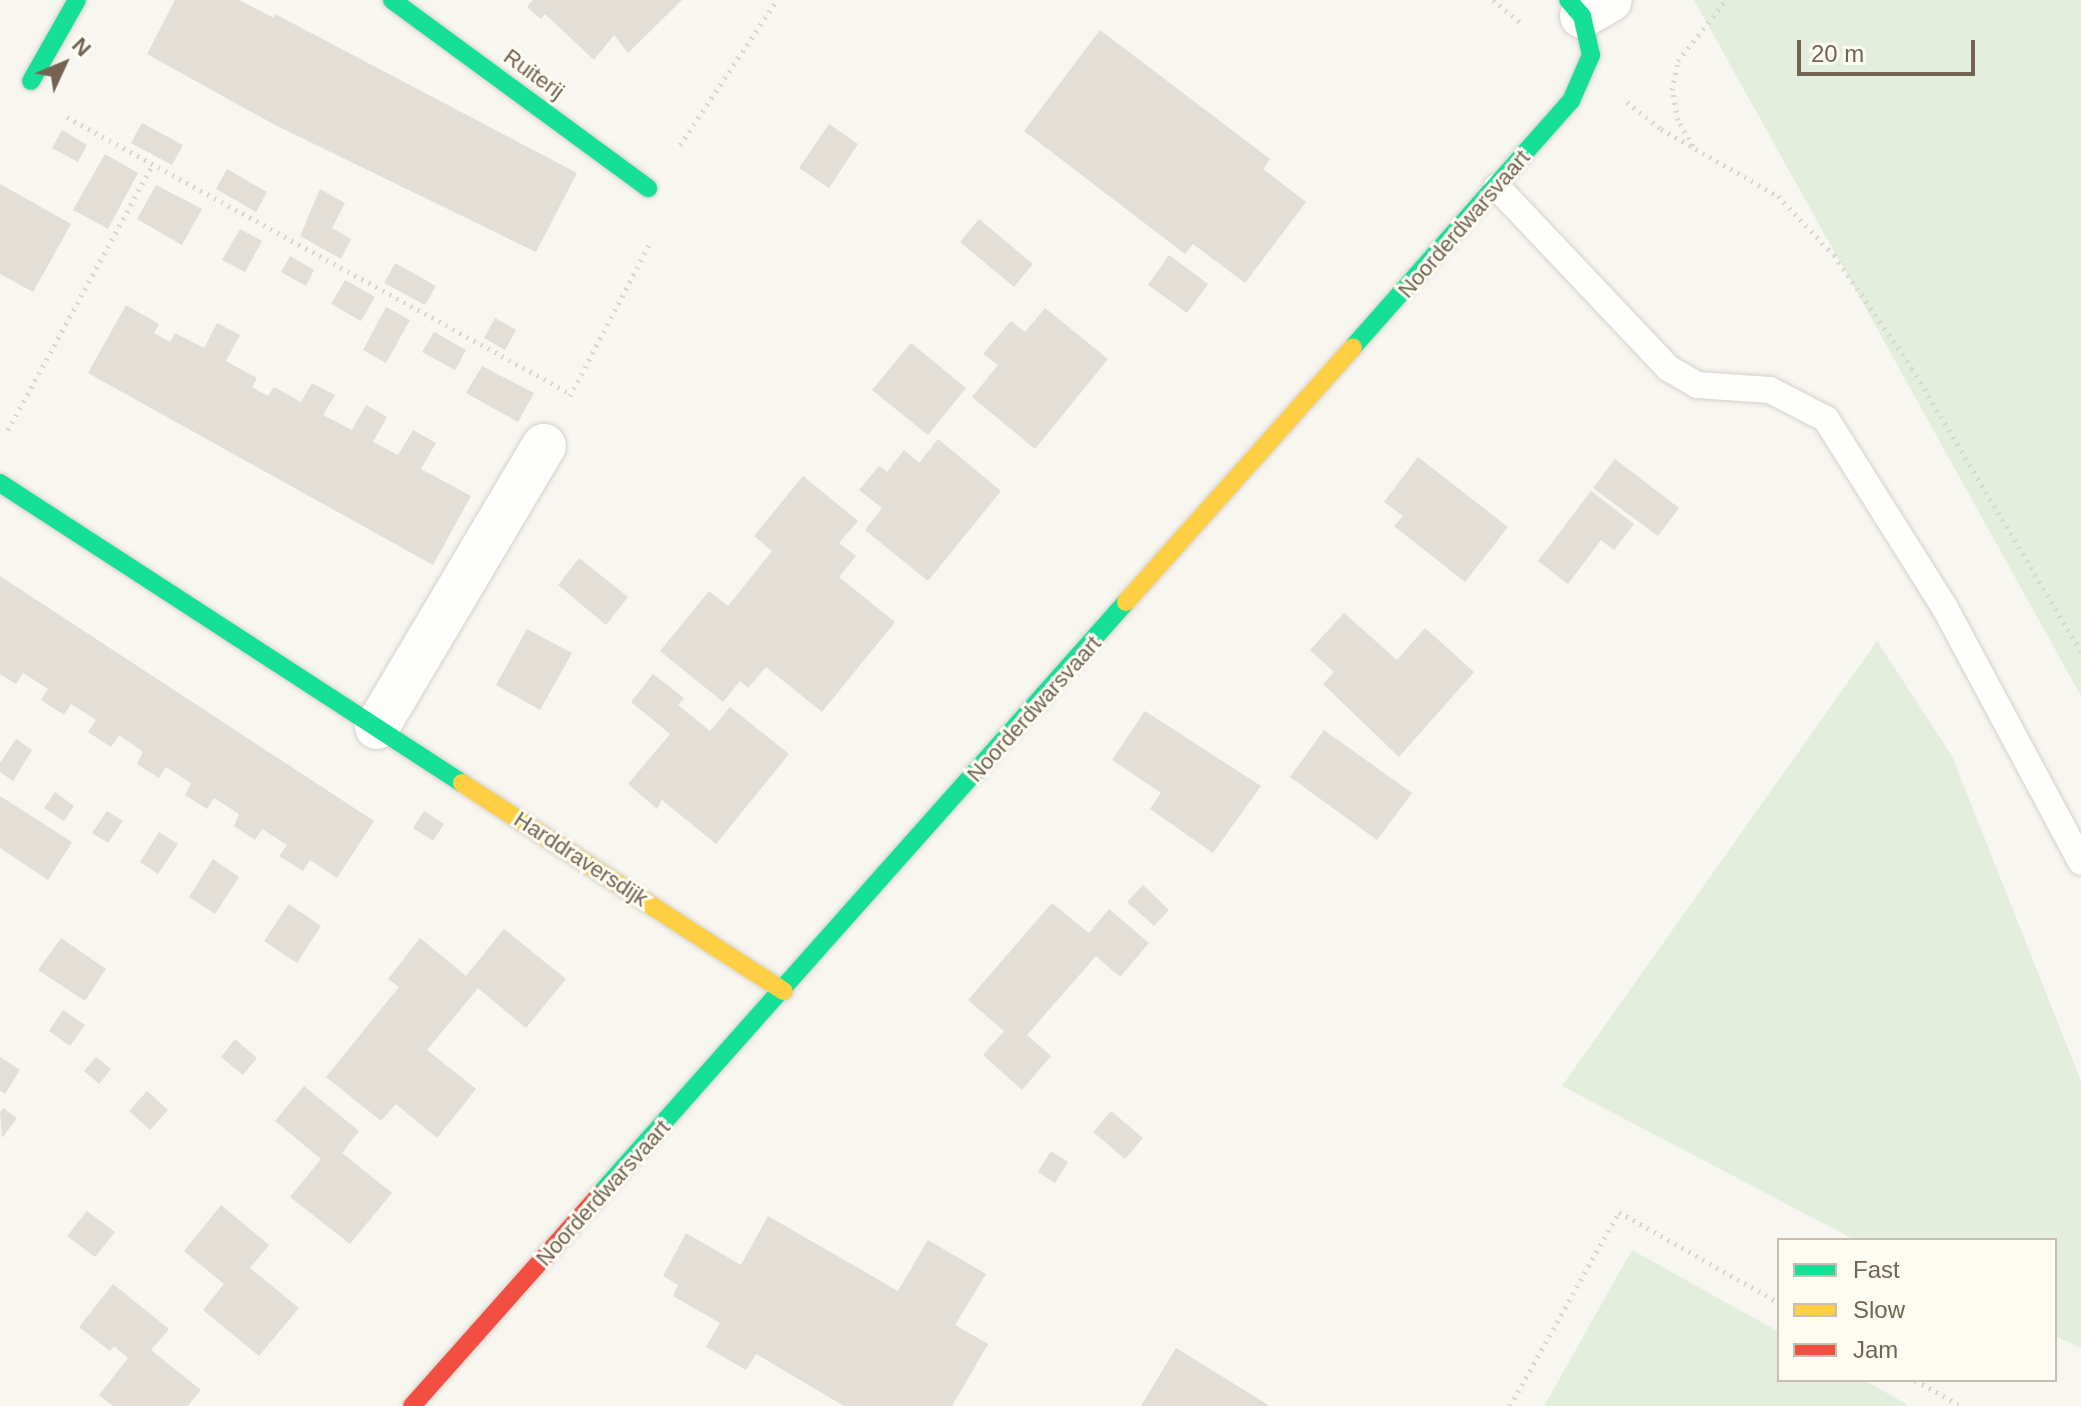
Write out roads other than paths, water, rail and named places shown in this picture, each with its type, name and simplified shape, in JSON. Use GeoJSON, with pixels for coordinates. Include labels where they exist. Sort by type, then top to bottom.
{"type":"FeatureCollection","features":[{"type":"Feature","properties":{"kind":"main road"},"geometry":{"type":"LineString","coordinates":[[31,81],[77,0]]}},
{"type":"Feature","properties":{"kind":"main road","name":"Ruiterij"},"geometry":{"type":"LineString","coordinates":[[392,0],[648,188]]}},
{"type":"Feature","properties":{"kind":"main road","name":"Noorderdwarsvaart"},"geometry":{"type":"LineString","coordinates":[[412,1406],[784,991],[1571,101],[1589,70],[1587,5]]}},
{"type":"Feature","properties":{"kind":"main road","name":"Harddraversdijk"},"geometry":{"type":"LineString","coordinates":[[0,483],[784,991]]}},
{"type":"Feature","properties":{"kind":"street"},"geometry":{"type":"LineString","coordinates":[[377,727],[544,446]]}},
{"type":"Feature","properties":{"kind":"lane"},"geometry":{"type":"LineString","coordinates":[[1497,187],[1668,368],[1697,385],[1770,390],[1826,419],[1945,608],[2081,862]]}}]}
